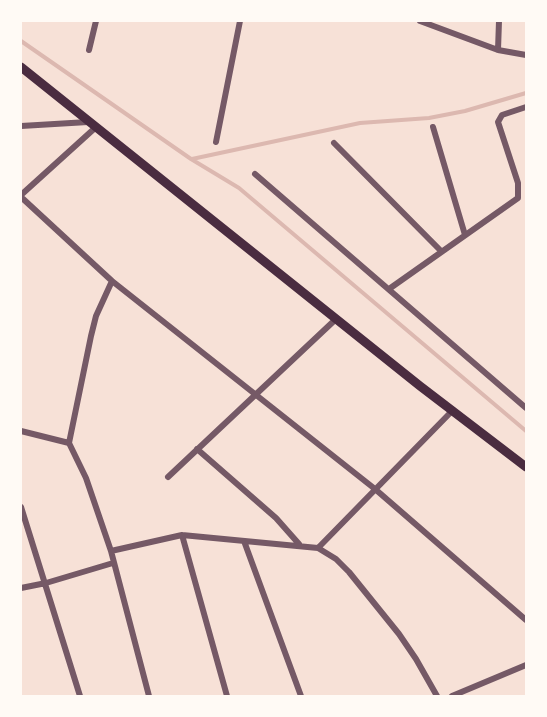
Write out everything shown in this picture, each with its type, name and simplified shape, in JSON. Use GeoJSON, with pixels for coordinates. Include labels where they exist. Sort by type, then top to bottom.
{"type":"FeatureCollection","features":[{"type":"Feature","properties":{"kind":"main road"},"geometry":{"type":"LineString","coordinates":[[21,67],[336,319],[526,467]]}},
{"type":"Feature","properties":{"kind":"street"},"geometry":{"type":"LineString","coordinates":[[89,50],[96,21]]}},
{"type":"Feature","properties":{"kind":"street"},"geometry":{"type":"LineString","coordinates":[[216,142],[240,21]]}},
{"type":"Feature","properties":{"kind":"street"},"geometry":{"type":"LineString","coordinates":[[420,21],[498,50],[526,56]]}},
{"type":"Feature","properties":{"kind":"street"},"geometry":{"type":"LineString","coordinates":[[498,50],[499,21]]}},
{"type":"Feature","properties":{"kind":"street"},"geometry":{"type":"LineString","coordinates":[[389,289],[518,198],[518,183],[498,122],[502,115],[526,107]]}},
{"type":"Feature","properties":{"kind":"street"},"geometry":{"type":"LineString","coordinates":[[21,126],[92,124]]}},
{"type":"Feature","properties":{"kind":"street"},"geometry":{"type":"LineString","coordinates":[[92,124],[21,196],[112,281],[375,489],[526,620]]}},
{"type":"Feature","properties":{"kind":"street"},"geometry":{"type":"LineString","coordinates":[[433,127],[465,235]]}},
{"type":"Feature","properties":{"kind":"street"},"geometry":{"type":"LineString","coordinates":[[333,143],[441,251]]}},
{"type":"Feature","properties":{"kind":"street"},"geometry":{"type":"LineString","coordinates":[[255,174],[526,408]]}},
{"type":"Feature","properties":{"kind":"street"},"geometry":{"type":"LineString","coordinates":[[112,281],[96,316],[69,443],[87,478],[111,551],[149,696]]}},
{"type":"Feature","properties":{"kind":"street"},"geometry":{"type":"LineString","coordinates":[[168,477],[336,319]]}},
{"type":"Feature","properties":{"kind":"street"},"geometry":{"type":"LineString","coordinates":[[318,548],[453,410]]}},
{"type":"Feature","properties":{"kind":"street"},"geometry":{"type":"LineString","coordinates":[[21,431],[69,443]]}},
{"type":"Feature","properties":{"kind":"street"},"geometry":{"type":"LineString","coordinates":[[197,449],[276,518],[299,544]]}},
{"type":"Feature","properties":{"kind":"street"},"geometry":{"type":"LineString","coordinates":[[21,507],[80,696]]}},
{"type":"Feature","properties":{"kind":"street"},"geometry":{"type":"LineString","coordinates":[[111,551],[182,535],[299,544],[318,548],[336,559],[349,572],[392,625],[416,659],[437,696]]}},
{"type":"Feature","properties":{"kind":"street"},"geometry":{"type":"LineString","coordinates":[[182,535],[226,696]]}},
{"type":"Feature","properties":{"kind":"street"},"geometry":{"type":"LineString","coordinates":[[244,541],[301,696]]}},
{"type":"Feature","properties":{"kind":"street"},"geometry":{"type":"LineString","coordinates":[[21,588],[113,563]]}},
{"type":"Feature","properties":{"kind":"street"},"geometry":{"type":"LineString","coordinates":[[452,696],[526,665]]}},
{"type":"Feature","properties":{"kind":"waterway"},"geometry":{"type":"LineString","coordinates":[[21,41],[191,159],[239,188],[526,431]]}},
{"type":"Feature","properties":{"kind":"waterway"},"geometry":{"type":"LineString","coordinates":[[192,159],[360,123],[429,118],[465,111],[526,93]]}}]}
